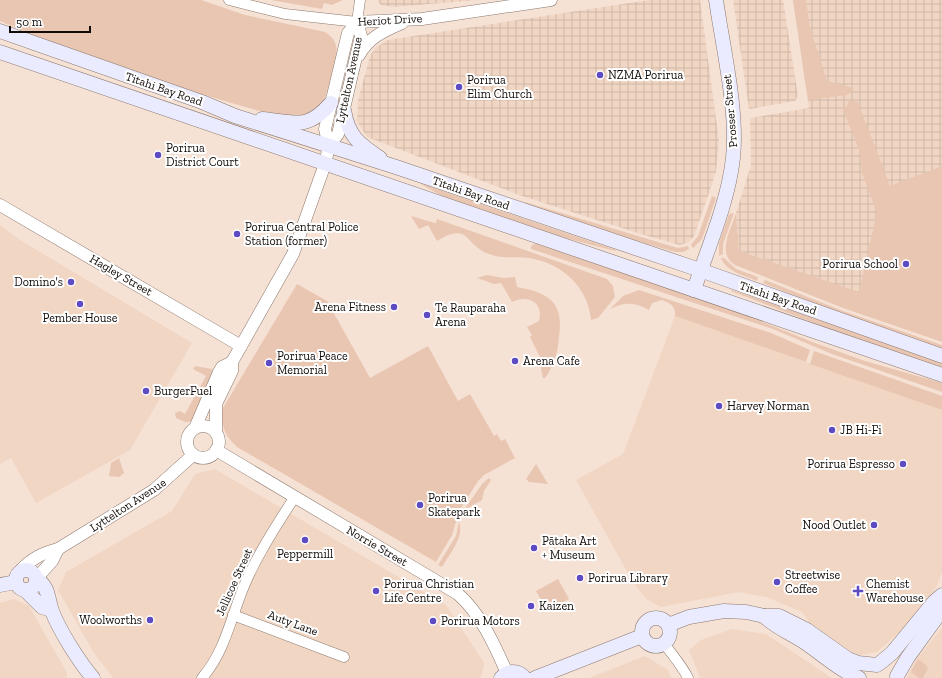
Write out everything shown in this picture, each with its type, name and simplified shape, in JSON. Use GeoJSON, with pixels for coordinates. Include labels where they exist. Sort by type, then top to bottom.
{"type":"FeatureCollection","features":[{"type":"Feature","properties":{"kind":"main road","name":"Prosser Street"},"geometry":{"type":"LineString","coordinates":[[694,290],[728,184],[733,158],[732,116],[716,0]]}},
{"type":"Feature","properties":{"kind":"main road","name":"Titahi Bay Road"},"geometry":{"type":"LineString","coordinates":[[0,32],[202,102],[235,116],[396,167],[700,270],[942,356]]}},
{"type":"Feature","properties":{"kind":"main road","name":"Titahi Bay Road"},"geometry":{"type":"LineString","coordinates":[[0,52],[942,375]]}},
{"type":"Feature","properties":{"kind":"main road"},"geometry":{"type":"LineString","coordinates":[[235,116],[299,123],[310,122],[319,116],[331,103]]}},
{"type":"Feature","properties":{"kind":"main road"},"geometry":{"type":"LineString","coordinates":[[344,110],[350,133],[356,140],[396,167]]}},
{"type":"Feature","properties":{"kind":"main road"},"geometry":{"type":"LineString","coordinates":[[20,581],[32,588],[36,579],[42,582],[50,600],[51,610],[89,677]]}},
{"type":"Feature","properties":{"kind":"main road"},"geometry":{"type":"LineString","coordinates":[[20,581],[42,607],[51,610]]}},
{"type":"Feature","properties":{"kind":"main road","name":"Lyttelton Avenue"},"geometry":{"type":"LineString","coordinates":[[0,585],[20,581]]}},
{"type":"Feature","properties":{"kind":"main road"},"geometry":{"type":"LineString","coordinates":[[876,669],[892,653],[934,602],[942,595]]}},
{"type":"Feature","properties":{"kind":"main road"},"geometry":{"type":"LineString","coordinates":[[897,677],[908,657],[942,610]]}},
{"type":"Feature","properties":{"kind":"main road"},"geometry":{"type":"LineString","coordinates":[[668,625],[689,617],[724,611],[746,612],[764,616],[779,616],[807,630],[848,659],[876,669],[892,665],[897,672],[897,677]]}},
{"type":"Feature","properties":{"kind":"main road"},"geometry":{"type":"LineString","coordinates":[[764,616],[775,626],[800,640],[839,669],[859,678]]}},
{"type":"Feature","properties":{"kind":"main road"},"geometry":{"type":"LineString","coordinates":[[659,618],[668,625],[670,633],[664,643],[656,646],[652,645],[644,640],[642,636],[642,626],[649,619],[659,618]]}},
{"type":"Feature","properties":{"kind":"main road"},"geometry":{"type":"LineString","coordinates":[[535,678],[642,636]]}},
{"type":"Feature","properties":{"kind":"main road"},"geometry":{"type":"LineString","coordinates":[[504,675],[518,672],[525,678]]}},
{"type":"Feature","properties":{"kind":"street","name":"Heriot Drive"},"geometry":{"type":"LineString","coordinates":[[229,0],[285,14],[357,22],[407,20],[551,0]]}},
{"type":"Feature","properties":{"kind":"street"},"geometry":{"type":"LineString","coordinates":[[357,22],[360,0]]}},
{"type":"Feature","properties":{"kind":"street"},"geometry":{"type":"LineString","coordinates":[[356,62],[365,46],[376,36],[407,20]]}},
{"type":"Feature","properties":{"kind":"street","name":"Lyttelton Avenue"},"geometry":{"type":"LineString","coordinates":[[216,433],[216,404],[232,371],[232,362],[293,254],[325,164],[329,146],[338,134],[361,36],[357,22]]}},
{"type":"Feature","properties":{"kind":"street","name":"Lyttelton Avenue"},"geometry":{"type":"LineString","coordinates":[[329,146],[325,129],[348,33],[357,22]]}},
{"type":"Feature","properties":{"kind":"street","name":"Hagley Street"},"geometry":{"type":"LineString","coordinates":[[0,205],[241,346]]}},
{"type":"Feature","properties":{"kind":"street","name":"Lyttelton Avenue"},"geometry":{"type":"LineString","coordinates":[[195,428],[219,372],[222,367],[232,362]]}},
{"type":"Feature","properties":{"kind":"street"},"geometry":{"type":"LineString","coordinates":[[208,427],[216,433],[218,441],[216,450],[206,457],[194,455],[190,451],[187,442],[191,432],[195,428],[208,427]]}},
{"type":"Feature","properties":{"kind":"street","name":"Norrie Street"},"geometry":{"type":"LineString","coordinates":[[216,450],[294,498],[458,594],[471,607],[492,642],[504,675]]}},
{"type":"Feature","properties":{"kind":"street","name":"Lyttelton Avenue"},"geometry":{"type":"LineString","coordinates":[[20,581],[30,560],[58,549],[154,490],[194,455]]}},
{"type":"Feature","properties":{"kind":"street","name":"Jellicoe Street"},"geometry":{"type":"LineString","coordinates":[[202,678],[215,661],[244,586],[257,559],[294,498]]}},
{"type":"Feature","properties":{"kind":"street","name":"Lyttelton Avenue"},"geometry":{"type":"LineString","coordinates":[[36,579],[52,561],[58,549]]}},
{"type":"Feature","properties":{"kind":"street","name":"Auty Lane"},"geometry":{"type":"LineString","coordinates":[[233,615],[344,657]]}},
{"type":"Feature","properties":{"kind":"street"},"geometry":{"type":"LineString","coordinates":[[664,643],[680,663],[688,678]]}},
{"type":"Feature","properties":{"kind":"shaded area"},"geometry":{"type":"Polygon","coordinates":[[[0,0],[201,0],[245,15],[325,32],[333,39],[337,51],[328,90],[320,106],[308,116],[300,118],[285,117],[176,86],[57,45],[0,21],[0,0]]]}},
{"type":"Feature","properties":{"kind":"shaded area"},"geometry":{"type":"Polygon","coordinates":[[[271,0],[343,0],[332,5],[324,3],[322,9],[271,0]]]}},
{"type":"Feature","properties":{"kind":"shaded area"},"geometry":{"type":"Polygon","coordinates":[[[377,0],[478,0],[393,7],[381,5],[377,0]]]}},
{"type":"Feature","properties":{"kind":"shaded area"},"geometry":{"type":"Polygon","coordinates":[[[649,0],[700,0],[719,141],[716,171],[694,236],[689,242],[680,245],[519,195],[367,137],[357,121],[358,100],[370,56],[375,48],[388,40],[649,0]]]}},
{"type":"Feature","properties":{"kind":"shaded area"},"geometry":{"type":"Polygon","coordinates":[[[733,0],[783,0],[798,96],[795,101],[749,109],[733,0]]]}},
{"type":"Feature","properties":{"kind":"shaded area"},"geometry":{"type":"Polygon","coordinates":[[[793,0],[942,0],[942,166],[890,187],[862,294],[739,251],[736,213],[751,165],[750,118],[809,108],[793,0]]]}},
{"type":"Feature","properties":{"kind":"shaded area"},"geometry":{"type":"Polygon","coordinates":[[[793,0],[806,0],[810,28],[827,81],[853,88],[854,90],[847,95],[808,100],[793,0]]]}},
{"type":"Feature","properties":{"kind":"shaded area","name":"Porirua School"},"geometry":{"type":"Polygon","coordinates":[[[857,100],[890,186],[942,166],[942,342],[843,308],[735,265],[729,260],[726,254],[726,241],[736,213],[739,251],[859,292],[877,213],[862,173],[860,152],[843,110],[849,101],[857,100]]]}},
{"type":"Feature","properties":{"kind":"shaded area"},"geometry":{"type":"Polygon","coordinates":[[[419,183],[616,250],[615,251],[554,235],[455,201],[440,195],[419,183]]]}},
{"type":"Feature","properties":{"kind":"shaded area"},"geometry":{"type":"Polygon","coordinates":[[[712,196],[716,198],[702,239],[693,248],[691,245],[698,236],[712,196]]]}},
{"type":"Feature","properties":{"kind":"shaded area"},"geometry":{"type":"Polygon","coordinates":[[[525,202],[678,248],[688,246],[689,249],[683,252],[675,252],[569,221],[524,206],[525,202]]]}},
{"type":"Feature","properties":{"kind":"shaded area"},"geometry":{"type":"Polygon","coordinates":[[[734,213],[723,244],[723,254],[719,256],[719,243],[729,214],[734,213]]]}},
{"type":"Feature","properties":{"kind":"shaded area"},"geometry":{"type":"Polygon","coordinates":[[[411,216],[436,223],[437,219],[607,279],[613,286],[615,297],[598,318],[591,320],[585,297],[579,287],[571,278],[552,265],[529,258],[501,257],[483,252],[462,234],[456,233],[448,235],[437,241],[428,225],[419,229],[411,216]]]}},
{"type":"Feature","properties":{"kind":"shaded area"},"geometry":{"type":"Polygon","coordinates":[[[0,225],[20,240],[192,343],[130,450],[36,503],[11,458],[0,464],[0,225]]]}},
{"type":"Feature","properties":{"kind":"shaded area"},"geometry":{"type":"Polygon","coordinates":[[[536,243],[705,299],[815,343],[865,361],[942,383],[942,392],[832,354],[773,329],[531,249],[531,246],[536,243]]]}},
{"type":"Feature","properties":{"kind":"shaded area"},"geometry":{"type":"Polygon","coordinates":[[[721,258],[724,258],[736,269],[758,277],[757,281],[731,270],[721,258]]]}},
{"type":"Feature","properties":{"kind":"shaded area"},"geometry":{"type":"Polygon","coordinates":[[[487,275],[504,278],[515,277],[517,287],[538,292],[546,296],[556,307],[560,325],[558,348],[553,364],[545,378],[543,378],[540,364],[543,363],[530,337],[532,335],[527,327],[539,321],[540,315],[537,305],[524,299],[512,302],[501,283],[494,284],[477,278],[487,275]]]}},
{"type":"Feature","properties":{"kind":"shaded area"},"geometry":{"type":"Polygon","coordinates":[[[765,280],[843,311],[942,345],[942,349],[839,313],[763,283],[765,280]]]}},
{"type":"Feature","properties":{"kind":"shaded area"},"geometry":{"type":"Polygon","coordinates":[[[297,284],[327,301],[370,378],[428,346],[458,401],[470,394],[494,436],[497,434],[501,441],[505,439],[515,458],[484,475],[478,481],[459,511],[452,535],[436,562],[237,447],[229,439],[224,430],[222,420],[223,408],[297,284]]]}},
{"type":"Feature","properties":{"kind":"shaded area"},"geometry":{"type":"Polygon","coordinates":[[[639,290],[771,333],[810,350],[806,362],[675,316],[675,310],[672,305],[662,300],[652,303],[649,310],[634,304],[620,305],[610,309],[623,296],[639,290]]]}},
{"type":"Feature","properties":{"kind":"shaded area"},"geometry":{"type":"Polygon","coordinates":[[[732,290],[942,362],[942,368],[832,330],[731,291],[732,290]]]}},
{"type":"Feature","properties":{"kind":"shaded area"},"geometry":{"type":"Polygon","coordinates":[[[675,316],[942,410],[942,572],[937,586],[906,626],[877,652],[861,655],[852,652],[810,623],[802,612],[766,597],[739,592],[661,607],[646,599],[633,582],[576,480],[623,454],[675,316]]]}},
{"type":"Feature","properties":{"kind":"shaded area"},"geometry":{"type":"Polygon","coordinates":[[[814,351],[942,396],[942,410],[810,364],[814,351]]]}},
{"type":"Feature","properties":{"kind":"shaded area"},"geometry":{"type":"Polygon","coordinates":[[[195,366],[212,369],[213,372],[195,419],[190,422],[181,421],[176,418],[175,413],[180,411],[185,414],[206,376],[193,369],[195,366]]]}},
{"type":"Feature","properties":{"kind":"shaded area"},"geometry":{"type":"Polygon","coordinates":[[[119,458],[124,473],[119,477],[109,476],[111,463],[119,458]]]}},
{"type":"Feature","properties":{"kind":"shaded area"},"geometry":{"type":"Polygon","coordinates":[[[536,464],[548,484],[529,482],[526,479],[536,464]]]}},
{"type":"Feature","properties":{"kind":"shaded area"},"geometry":{"type":"Polygon","coordinates":[[[215,469],[446,605],[483,661],[484,665],[481,676],[479,678],[113,678],[94,653],[58,590],[66,572],[172,511],[195,474],[215,469]]]}},
{"type":"Feature","properties":{"kind":"shaded area"},"geometry":{"type":"Polygon","coordinates":[[[489,478],[491,480],[484,491],[482,500],[464,510],[482,484],[489,478]]]}},
{"type":"Feature","properties":{"kind":"shaded area"},"geometry":{"type":"Polygon","coordinates":[[[459,522],[460,533],[458,539],[442,567],[438,565],[456,536],[459,522]]]}},
{"type":"Feature","properties":{"kind":"shaded area"},"geometry":{"type":"Polygon","coordinates":[[[558,579],[569,599],[547,611],[536,591],[558,579]]]}},
{"type":"Feature","properties":{"kind":"shaded area"},"geometry":{"type":"Polygon","coordinates":[[[14,599],[29,606],[67,673],[67,678],[0,678],[0,603],[14,599]]]}},
{"type":"Feature","properties":{"kind":"shaded area"},"geometry":{"type":"Polygon","coordinates":[[[942,628],[942,678],[907,678],[915,661],[942,628]]]}},
{"type":"Feature","properties":{"kind":"shaded area"},"geometry":{"type":"Polygon","coordinates":[[[732,629],[766,634],[832,678],[700,678],[689,650],[701,640],[732,629]]]}},
{"type":"Feature","properties":{"kind":"shaded area"},"geometry":{"type":"Polygon","coordinates":[[[645,656],[668,670],[671,678],[589,678],[645,656]]]}},
{"type":"Feature","properties":{"kind":"shaded area"},"geometry":{"type":"Polygon","coordinates":[[[918,659],[926,665],[928,669],[923,678],[919,678],[911,672],[918,659]]]}},
{"type":"Feature","properties":{"kind":"place","name":"NZMA Porirua"},"geometry":{"type":"Point","coordinates":[600,75]}},
{"type":"Feature","properties":{"kind":"place","name":"Porirua Elim Church"},"geometry":{"type":"Point","coordinates":[459,87]}},
{"type":"Feature","properties":{"kind":"place","name":"Porirua District Court"},"geometry":{"type":"Point","coordinates":[158,155]}},
{"type":"Feature","properties":{"kind":"place","name":"Porirua Central Police Station (former)"},"geometry":{"type":"Point","coordinates":[237,234]}},
{"type":"Feature","properties":{"kind":"place","name":"Porirua School"},"geometry":{"type":"Point","coordinates":[906,264]}},
{"type":"Feature","properties":{"kind":"place","name":"Domino's"},"geometry":{"type":"Point","coordinates":[71,282]}},
{"type":"Feature","properties":{"kind":"place","name":"Pember House"},"geometry":{"type":"Point","coordinates":[80,304]}},
{"type":"Feature","properties":{"kind":"place","name":"Arena Fitness"},"geometry":{"type":"Point","coordinates":[394,307]}},
{"type":"Feature","properties":{"kind":"place","name":"Te Rauparaha Arena"},"geometry":{"type":"Point","coordinates":[427,315]}},
{"type":"Feature","properties":{"kind":"place","name":"Arena Cafe"},"geometry":{"type":"Point","coordinates":[515,361]}},
{"type":"Feature","properties":{"kind":"place","name":"Porirua Peace Memorial"},"geometry":{"type":"Point","coordinates":[269,363]}},
{"type":"Feature","properties":{"kind":"place","name":"BurgerFuel"},"geometry":{"type":"Point","coordinates":[146,391]}},
{"type":"Feature","properties":{"kind":"place","name":"Harvey Norman"},"geometry":{"type":"Point","coordinates":[719,406]}},
{"type":"Feature","properties":{"kind":"place","name":"JB Hi-Fi"},"geometry":{"type":"Point","coordinates":[832,430]}},
{"type":"Feature","properties":{"kind":"place","name":"Porirua Espresso"},"geometry":{"type":"Point","coordinates":[903,464]}},
{"type":"Feature","properties":{"kind":"place","name":"Porirua Skatepark"},"geometry":{"type":"Point","coordinates":[420,505]}},
{"type":"Feature","properties":{"kind":"place","name":"Nood Outlet"},"geometry":{"type":"Point","coordinates":[874,525]}},
{"type":"Feature","properties":{"kind":"place","name":"Peppermill"},"geometry":{"type":"Point","coordinates":[305,540]}},
{"type":"Feature","properties":{"kind":"place","name":"Pātaka Art + Museum"},"geometry":{"type":"Point","coordinates":[534,548]}},
{"type":"Feature","properties":{"kind":"place","name":"Porirua Library"},"geometry":{"type":"Point","coordinates":[580,578]}},
{"type":"Feature","properties":{"kind":"place","name":"Streetwise Coffee"},"geometry":{"type":"Point","coordinates":[777,582]}},
{"type":"Feature","properties":{"kind":"place","name":"Porirua Christian Life Centre"},"geometry":{"type":"Point","coordinates":[376,591]}},
{"type":"Feature","properties":{"kind":"place","name":"Chemist Warehouse"},"geometry":{"type":"Point","coordinates":[858,591]}},
{"type":"Feature","properties":{"kind":"place","name":"Kaizen"},"geometry":{"type":"Point","coordinates":[531,606]}},
{"type":"Feature","properties":{"kind":"place","name":"Woolworths"},"geometry":{"type":"Point","coordinates":[150,620]}},
{"type":"Feature","properties":{"kind":"place","name":"Porirua Motors"},"geometry":{"type":"Point","coordinates":[433,621]}}]}
